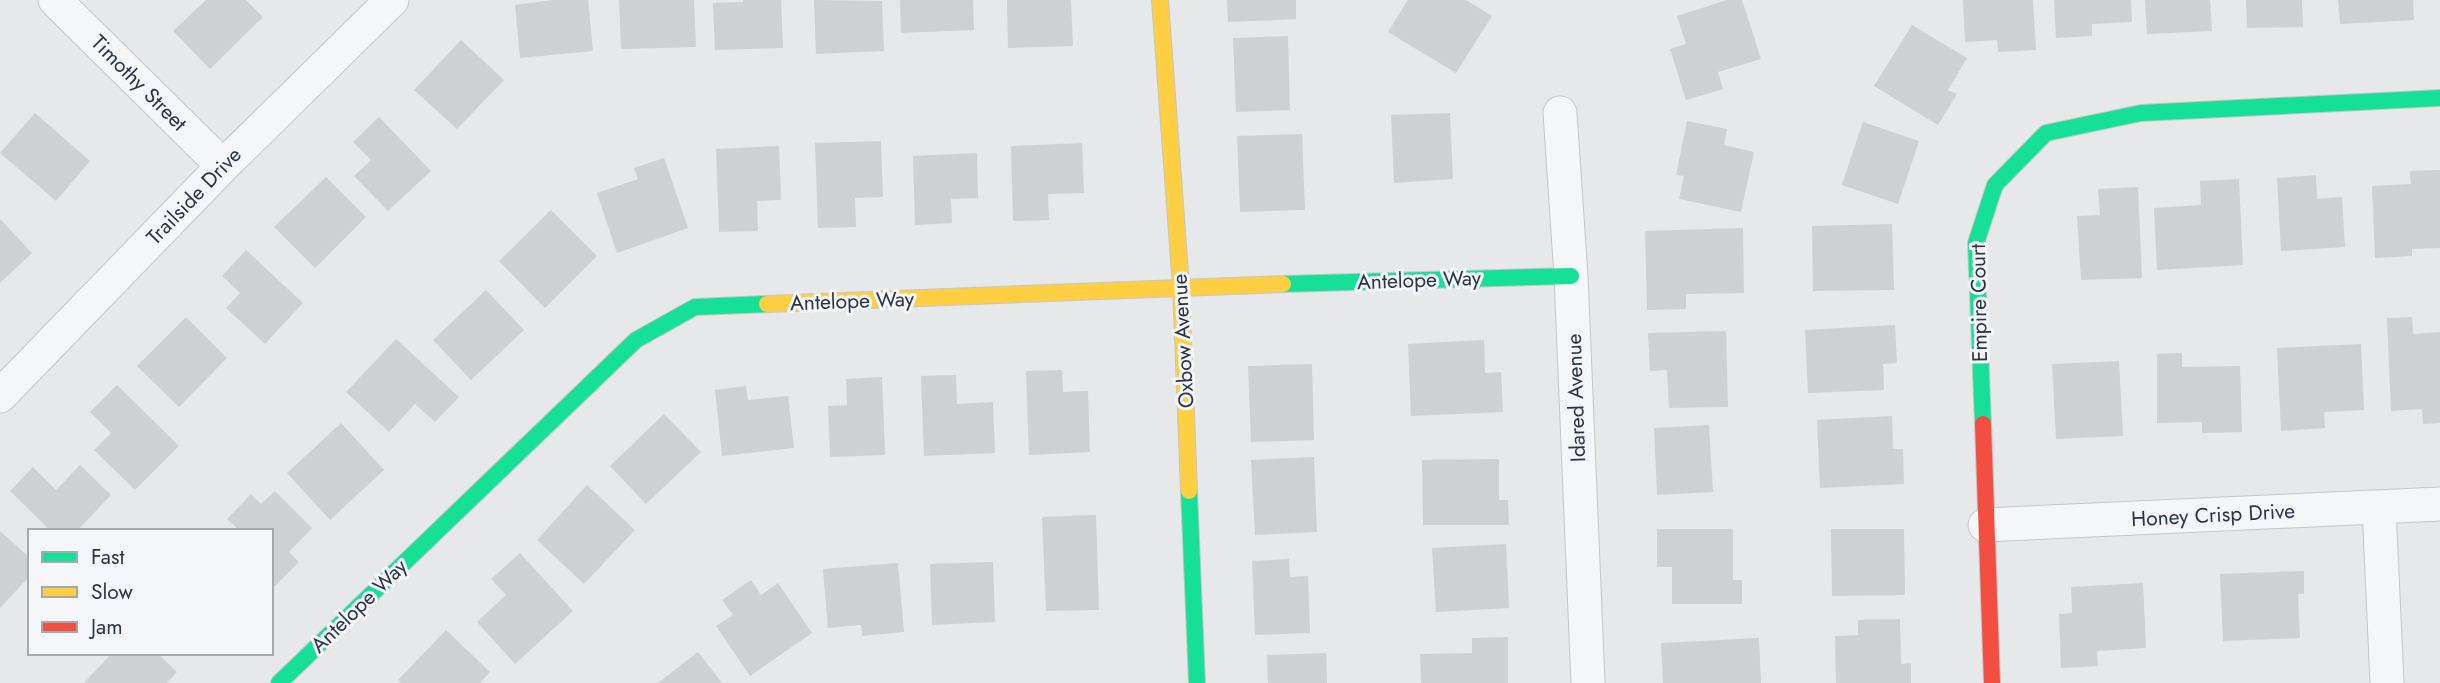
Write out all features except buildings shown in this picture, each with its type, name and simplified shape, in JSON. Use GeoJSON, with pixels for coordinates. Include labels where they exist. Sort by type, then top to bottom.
{"type":"FeatureCollection","features":[{"type":"Feature","properties":{"kind":"street","name":"Timothy Street"},"geometry":{"type":"LineString","coordinates":[[55,0],[223,166]]}},
{"type":"Feature","properties":{"kind":"street","name":"Trailside Drive"},"geometry":{"type":"LineString","coordinates":[[0,396],[223,166],[392,0]]}},
{"type":"Feature","properties":{"kind":"street","name":"Oxbow Avenue"},"geometry":{"type":"LineString","coordinates":[[1160,0],[1181,287],[1197,683]]}},
{"type":"Feature","properties":{"kind":"street","name":"Empire Court"},"geometry":{"type":"LineString","coordinates":[[1992,683],[1976,243],[1995,184],[2046,133],[2141,113],[2440,98]]}},
{"type":"Feature","properties":{"kind":"street","name":"Idared Avenue"},"geometry":{"type":"LineString","coordinates":[[1560,113],[1571,276],[1588,683]]}},
{"type":"Feature","properties":{"kind":"street","name":"Antelope Way"},"geometry":{"type":"LineString","coordinates":[[279,683],[636,340],[695,307],[1181,287],[1571,276]]}},
{"type":"Feature","properties":{"kind":"street","name":"Honey Crisp Drive"},"geometry":{"type":"LineString","coordinates":[[1986,525],[2440,504]]}},
{"type":"Feature","properties":{"kind":"street"},"geometry":{"type":"LineString","coordinates":[[2379,507],[2387,683]]}},
{"type":"Feature","properties":{"kind":"traffic: fast"},"geometry":{"type":"LineString","coordinates":[[1983,424],[1976,243],[1995,185],[2046,133],[2141,113],[2440,98]]}},
{"type":"Feature","properties":{"kind":"traffic: fast"},"geometry":{"type":"LineString","coordinates":[[1283,284],[1571,276]]}},
{"type":"Feature","properties":{"kind":"traffic: fast"},"geometry":{"type":"LineString","coordinates":[[279,683],[636,340],[695,307],[767,304]]}},
{"type":"Feature","properties":{"kind":"traffic: fast"},"geometry":{"type":"LineString","coordinates":[[1189,491],[1197,683]]}},
{"type":"Feature","properties":{"kind":"traffic: slow"},"geometry":{"type":"LineString","coordinates":[[1160,0],[1181,287],[1189,491]]}},
{"type":"Feature","properties":{"kind":"traffic: slow"},"geometry":{"type":"LineString","coordinates":[[767,304],[1283,284]]}},
{"type":"Feature","properties":{"kind":"traffic: jam"},"geometry":{"type":"LineString","coordinates":[[1983,424],[1992,683]]}}]}
